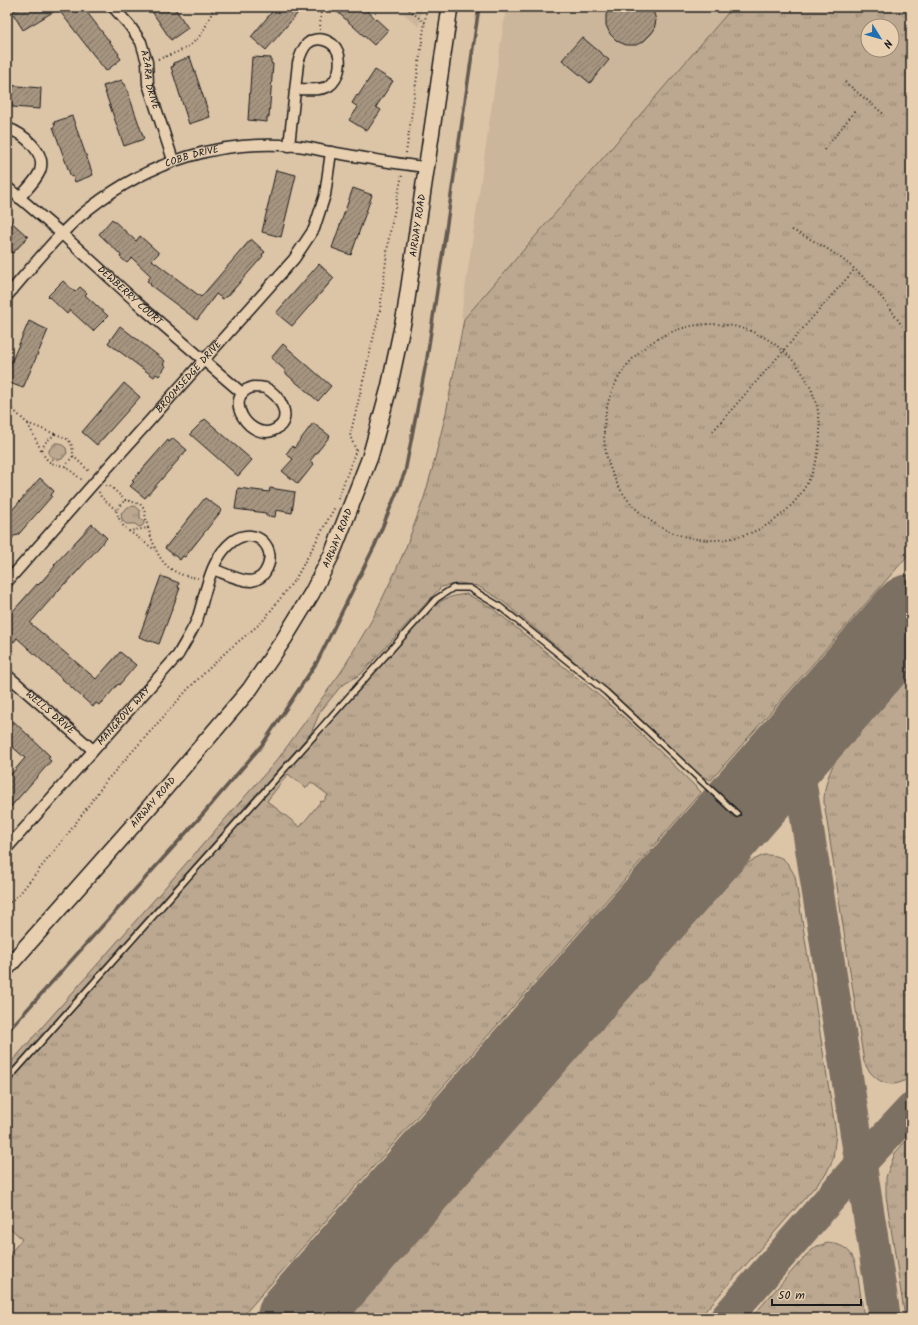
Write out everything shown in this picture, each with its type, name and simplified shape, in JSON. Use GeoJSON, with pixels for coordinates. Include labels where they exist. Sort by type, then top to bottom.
{"type":"FeatureCollection","features":[{"type":"Feature","properties":{"kind":"main road","name":"AIRWAY ROAD"},"geometry":{"type":"LineString","coordinates":[[7,968],[152,804],[250,689],[284,639],[332,554],[370,457],[389,388],[405,313],[448,10]]}},
{"type":"Feature","properties":{"kind":"street","name":"AZARA DRIVE"},"geometry":{"type":"LineString","coordinates":[[113,7],[142,42],[147,62],[148,84],[173,160]]}},
{"type":"Feature","properties":{"kind":"street"},"geometry":{"type":"LineString","coordinates":[[289,146],[298,63],[301,52],[306,44],[312,40],[319,39],[327,41],[333,45],[338,51],[340,66],[335,81],[329,86],[321,89],[296,89]]}},
{"type":"Feature","properties":{"kind":"street"},"geometry":{"type":"LineString","coordinates":[[7,128],[24,138],[37,150],[41,159],[41,169],[19,198]]}},
{"type":"Feature","properties":{"kind":"street","name":"COBB DRIVE"},"geometry":{"type":"LineString","coordinates":[[7,296],[62,234],[89,208],[143,173],[173,160],[218,149],[244,146],[289,146],[404,165],[426,167]]}},
{"type":"Feature","properties":{"kind":"street","name":"BROOMSEDGE DRIVE"},"geometry":{"type":"LineString","coordinates":[[7,582],[294,260],[314,229],[325,195],[331,152]]}},
{"type":"Feature","properties":{"kind":"street","name":"DEWBERRY COURT"},"geometry":{"type":"LineString","coordinates":[[7,187],[62,234],[142,308],[242,393]]}},
{"type":"Feature","properties":{"kind":"street"},"geometry":{"type":"LineString","coordinates":[[260,387],[274,394],[284,408],[285,416],[283,422],[272,432],[257,431],[241,415],[238,408],[242,393],[247,389],[260,387]]}},
{"type":"Feature","properties":{"kind":"street","name":"MANGROVE WAY"},"geometry":{"type":"LineString","coordinates":[[7,848],[178,655],[196,621],[208,580],[213,569],[229,544],[238,537],[246,535],[254,536],[267,546],[270,552],[271,559],[269,567],[257,580],[241,580],[213,569]]}},
{"type":"Feature","properties":{"kind":"street","name":"WELLS DRIVE"},"geometry":{"type":"LineString","coordinates":[[7,675],[93,750]]}},
{"type":"Feature","properties":{"kind":"lane"},"geometry":{"type":"LineString","coordinates":[[7,1080],[436,598],[452,588],[469,588],[499,606],[606,692],[737,814]]}},
{"type":"Feature","properties":{"kind":"path"},"geometry":{"type":"LineString","coordinates":[[147,62],[183,50],[192,44],[198,39],[214,7]]}},
{"type":"Feature","properties":{"kind":"path"},"geometry":{"type":"LineString","coordinates":[[319,39],[321,7]]}},
{"type":"Feature","properties":{"kind":"path"},"geometry":{"type":"LineString","coordinates":[[406,7],[425,23]]}},
{"type":"Feature","properties":{"kind":"path"},"geometry":{"type":"LineString","coordinates":[[7,905],[21,892],[67,835],[107,780],[189,688],[227,651],[262,622],[296,578],[335,508],[356,450],[350,436],[380,310],[390,237],[404,165],[427,7]]}},
{"type":"Feature","properties":{"kind":"path"},"geometry":{"type":"LineString","coordinates":[[845,82],[885,115]]}},
{"type":"Feature","properties":{"kind":"path"},"geometry":{"type":"LineString","coordinates":[[824,150],[855,111]]}},
{"type":"Feature","properties":{"kind":"path"},"geometry":{"type":"LineString","coordinates":[[792,230],[812,239],[834,252],[855,269],[888,305],[902,326]]}},
{"type":"Feature","properties":{"kind":"path"},"geometry":{"type":"LineString","coordinates":[[713,431],[855,269]]}},
{"type":"Feature","properties":{"kind":"path"},"geometry":{"type":"LineString","coordinates":[[728,324],[764,336],[783,351],[793,359],[813,391],[821,428],[816,466],[798,499],[773,522],[742,536],[708,540],[675,534],[645,518],[622,493],[608,462],[604,428],[610,395],[627,365],[655,340],[690,326],[728,324]]}},
{"type":"Feature","properties":{"kind":"path"},"geometry":{"type":"LineString","coordinates":[[7,404],[27,423],[46,460],[50,463],[65,466],[82,480],[110,486],[125,500],[140,504],[144,509],[148,528],[156,551],[166,565],[175,572],[183,575],[208,580]]}},
{"type":"Feature","properties":{"kind":"path"},"geometry":{"type":"LineString","coordinates":[[27,423],[68,439],[72,444],[73,456],[65,466]]}},
{"type":"Feature","properties":{"kind":"path"},"geometry":{"type":"LineString","coordinates":[[41,450],[46,442],[55,434]]}},
{"type":"Feature","properties":{"kind":"path"},"geometry":{"type":"LineString","coordinates":[[73,456],[90,471],[101,497],[116,510],[121,525],[156,551]]}},
{"type":"Feature","properties":{"kind":"path"},"geometry":{"type":"LineString","coordinates":[[50,463],[54,457]]}},
{"type":"Feature","properties":{"kind":"path"},"geometry":{"type":"LineString","coordinates":[[116,510],[125,500]]}},
{"type":"Feature","properties":{"kind":"path"},"geometry":{"type":"LineString","coordinates":[[121,525],[124,522]]}},
{"type":"Feature","properties":{"kind":"path"},"geometry":{"type":"LineString","coordinates":[[129,531],[148,528]]}},
{"type":"Feature","properties":{"kind":"shaded area"},"geometry":{"type":"Polygon","coordinates":[[[396,7],[422,7],[419,27],[396,7]]]}},
{"type":"Feature","properties":{"kind":"shaded area"},"geometry":{"type":"Polygon","coordinates":[[[506,7],[733,7],[464,319],[461,317],[506,7]]]}},
{"type":"Feature","properties":{"kind":"green space"},"geometry":{"type":"Polygon","coordinates":[[[733,7],[910,7],[907,10],[911,13],[911,552],[711,780],[697,774],[587,672],[501,600],[478,586],[459,583],[441,587],[361,674],[341,686],[320,712],[311,733],[7,1074],[7,1067],[278,759],[341,672],[373,618],[406,547],[424,498],[446,413],[464,319],[733,7]]]}},
{"type":"Feature","properties":{"kind":"green space"},"geometry":{"type":"Polygon","coordinates":[[[55,443],[60,443],[66,448],[67,453],[62,459],[58,460],[49,455],[49,450],[55,443]]]}},
{"type":"Feature","properties":{"kind":"green space"},"geometry":{"type":"Polygon","coordinates":[[[135,506],[140,510],[140,518],[144,521],[144,524],[139,527],[135,524],[126,524],[122,520],[121,513],[128,507],[135,506]]]}},
{"type":"Feature","properties":{"kind":"green space"},"geometry":{"type":"Polygon","coordinates":[[[467,594],[492,608],[602,698],[638,730],[701,792],[241,1318],[7,1318],[7,1257],[22,1239],[7,1225],[7,1086],[427,613],[445,599],[467,594]],[[288,774],[267,801],[300,827],[321,801],[323,802],[328,795],[311,782],[306,788],[288,774]]]}},
{"type":"Feature","properties":{"kind":"green space"},"geometry":{"type":"Polygon","coordinates":[[[911,675],[911,1076],[904,1081],[891,1084],[878,1079],[873,1075],[864,1062],[824,797],[827,782],[834,763],[911,675]]]}},
{"type":"Feature","properties":{"kind":"green space"},"geometry":{"type":"Polygon","coordinates":[[[764,855],[780,857],[787,862],[795,876],[836,1133],[833,1159],[826,1174],[699,1318],[348,1318],[747,863],[764,855]]]}},
{"type":"Feature","properties":{"kind":"green space"},"geometry":{"type":"Polygon","coordinates":[[[911,1135],[911,1318],[905,1318],[886,1196],[886,1177],[895,1153],[911,1135]]]}},
{"type":"Feature","properties":{"kind":"green space"},"geometry":{"type":"Polygon","coordinates":[[[828,1243],[837,1244],[843,1247],[852,1256],[855,1262],[864,1318],[751,1318],[806,1255],[817,1246],[828,1243]]]}},
{"type":"Feature","properties":{"kind":"building"},"geometry":{"type":"Polygon","coordinates":[[[21,7],[83,7],[119,54],[118,55],[121,59],[106,71],[58,9],[23,30],[12,12],[21,7]]]}},
{"type":"Feature","properties":{"kind":"building"},"geometry":{"type":"Polygon","coordinates":[[[149,7],[174,7],[188,28],[171,40],[149,7]]]}},
{"type":"Feature","properties":{"kind":"building"},"geometry":{"type":"Polygon","coordinates":[[[276,7],[303,7],[266,50],[251,37],[276,7]]]}},
{"type":"Feature","properties":{"kind":"building"},"geometry":{"type":"Polygon","coordinates":[[[332,7],[363,7],[388,30],[374,45],[332,7]]]}},
{"type":"Feature","properties":{"kind":"building"},"geometry":{"type":"Polygon","coordinates":[[[610,7],[652,7],[656,20],[654,30],[644,41],[636,45],[626,45],[617,41],[610,34],[606,25],[606,15],[610,7]]]}},
{"type":"Feature","properties":{"kind":"building"},"geometry":{"type":"Polygon","coordinates":[[[582,37],[609,60],[590,83],[562,60],[582,37]]]}},
{"type":"Feature","properties":{"kind":"building"},"geometry":{"type":"Polygon","coordinates":[[[190,57],[210,117],[189,124],[171,67],[174,66],[173,63],[190,57]]]}},
{"type":"Feature","properties":{"kind":"building"},"geometry":{"type":"Polygon","coordinates":[[[252,57],[271,58],[271,63],[273,64],[269,117],[267,117],[267,122],[248,120],[252,57]]]}},
{"type":"Feature","properties":{"kind":"building"},"geometry":{"type":"Polygon","coordinates":[[[375,70],[393,81],[376,107],[381,110],[367,131],[349,120],[358,107],[352,103],[375,70]]]}},
{"type":"Feature","properties":{"kind":"building"},"geometry":{"type":"Polygon","coordinates":[[[122,80],[123,84],[125,84],[144,139],[124,146],[103,86],[122,80]]]}},
{"type":"Feature","properties":{"kind":"building"},"geometry":{"type":"Polygon","coordinates":[[[7,85],[41,88],[40,109],[12,107],[12,104],[7,104],[7,85]]]}},
{"type":"Feature","properties":{"kind":"building"},"geometry":{"type":"Polygon","coordinates":[[[72,116],[93,175],[75,182],[73,176],[71,177],[53,127],[55,126],[54,122],[72,116]]]}},
{"type":"Feature","properties":{"kind":"building"},"geometry":{"type":"Polygon","coordinates":[[[276,170],[296,175],[281,237],[262,232],[276,170]]]}},
{"type":"Feature","properties":{"kind":"building"},"geometry":{"type":"Polygon","coordinates":[[[353,188],[372,195],[351,255],[332,248],[353,188]]]}},
{"type":"Feature","properties":{"kind":"building"},"geometry":{"type":"Polygon","coordinates":[[[7,218],[28,237],[13,253],[7,248],[7,218]]]}},
{"type":"Feature","properties":{"kind":"building"},"geometry":{"type":"Polygon","coordinates":[[[112,219],[136,241],[140,236],[159,253],[152,260],[201,297],[251,239],[265,252],[227,297],[226,296],[223,299],[216,294],[197,320],[150,285],[151,284],[147,281],[151,276],[132,258],[127,263],[120,257],[121,255],[99,234],[112,219]]]}},
{"type":"Feature","properties":{"kind":"building"},"geometry":{"type":"Polygon","coordinates":[[[319,264],[334,278],[292,326],[276,313],[319,264]]]}},
{"type":"Feature","properties":{"kind":"building"},"geometry":{"type":"Polygon","coordinates":[[[63,281],[75,292],[80,287],[87,293],[85,295],[108,316],[93,331],[70,310],[67,314],[48,296],[63,281]]]}},
{"type":"Feature","properties":{"kind":"building"},"geometry":{"type":"Polygon","coordinates":[[[29,321],[48,330],[23,388],[7,382],[7,372],[29,321]]]}},
{"type":"Feature","properties":{"kind":"building"},"geometry":{"type":"Polygon","coordinates":[[[120,326],[165,361],[163,364],[166,366],[159,376],[156,374],[154,377],[108,343],[120,326]]]}},
{"type":"Feature","properties":{"kind":"building"},"geometry":{"type":"Polygon","coordinates":[[[283,344],[331,386],[318,401],[284,372],[286,371],[271,358],[283,344]]]}},
{"type":"Feature","properties":{"kind":"building"},"geometry":{"type":"Polygon","coordinates":[[[124,383],[140,397],[97,445],[82,432],[124,383]]]}},
{"type":"Feature","properties":{"kind":"building"},"geometry":{"type":"Polygon","coordinates":[[[205,419],[252,460],[238,476],[190,434],[205,419]]]}},
{"type":"Feature","properties":{"kind":"building"},"geometry":{"type":"Polygon","coordinates":[[[313,423],[330,436],[310,461],[314,464],[298,484],[282,471],[293,459],[286,454],[292,446],[294,448],[313,423]]]}},
{"type":"Feature","properties":{"kind":"building"},"geometry":{"type":"Polygon","coordinates":[[[173,438],[187,450],[145,498],[130,486],[134,482],[132,481],[168,440],[169,442],[173,438]]]}},
{"type":"Feature","properties":{"kind":"building"},"geometry":{"type":"Polygon","coordinates":[[[40,478],[54,491],[51,495],[52,496],[17,536],[15,535],[7,545],[7,516],[40,478]]]}},
{"type":"Feature","properties":{"kind":"building"},"geometry":{"type":"Polygon","coordinates":[[[238,488],[269,492],[270,488],[295,492],[292,513],[276,510],[275,517],[266,516],[266,513],[235,509],[238,488]]]}},
{"type":"Feature","properties":{"kind":"building"},"geometry":{"type":"Polygon","coordinates":[[[205,498],[222,510],[185,557],[183,556],[180,560],[165,548],[205,498]]]}},
{"type":"Feature","properties":{"kind":"building"},"geometry":{"type":"Polygon","coordinates":[[[92,524],[107,538],[30,623],[96,679],[120,652],[136,665],[102,703],[101,702],[99,705],[96,703],[93,707],[17,638],[14,642],[7,636],[7,618],[92,524]]]}},
{"type":"Feature","properties":{"kind":"building"},"geometry":{"type":"Polygon","coordinates":[[[161,576],[179,583],[178,588],[180,588],[159,644],[139,637],[161,576]]]}},
{"type":"Feature","properties":{"kind":"building"},"geometry":{"type":"Polygon","coordinates":[[[7,715],[50,756],[48,758],[51,761],[7,811],[7,779],[25,758],[7,742],[7,715]]]}},
{"type":"Feature","properties":{"kind":"waterway"},"geometry":{"type":"LineString","coordinates":[[7,1032],[203,814],[262,745],[317,662],[375,545],[405,472],[427,358],[479,7]]}},
{"type":"Feature","properties":{"kind":"taxiway"},"geometry":{"type":"LineString","coordinates":[[795,747],[885,1318]]}},
{"type":"Feature","properties":{"kind":"taxiway"},"geometry":{"type":"LineString","coordinates":[[726,1318],[861,1163],[911,1109]]}},
{"type":"Feature","properties":{"kind":"runway"},"geometry":{"type":"LineString","coordinates":[[297,1318],[911,614]]}}]}
